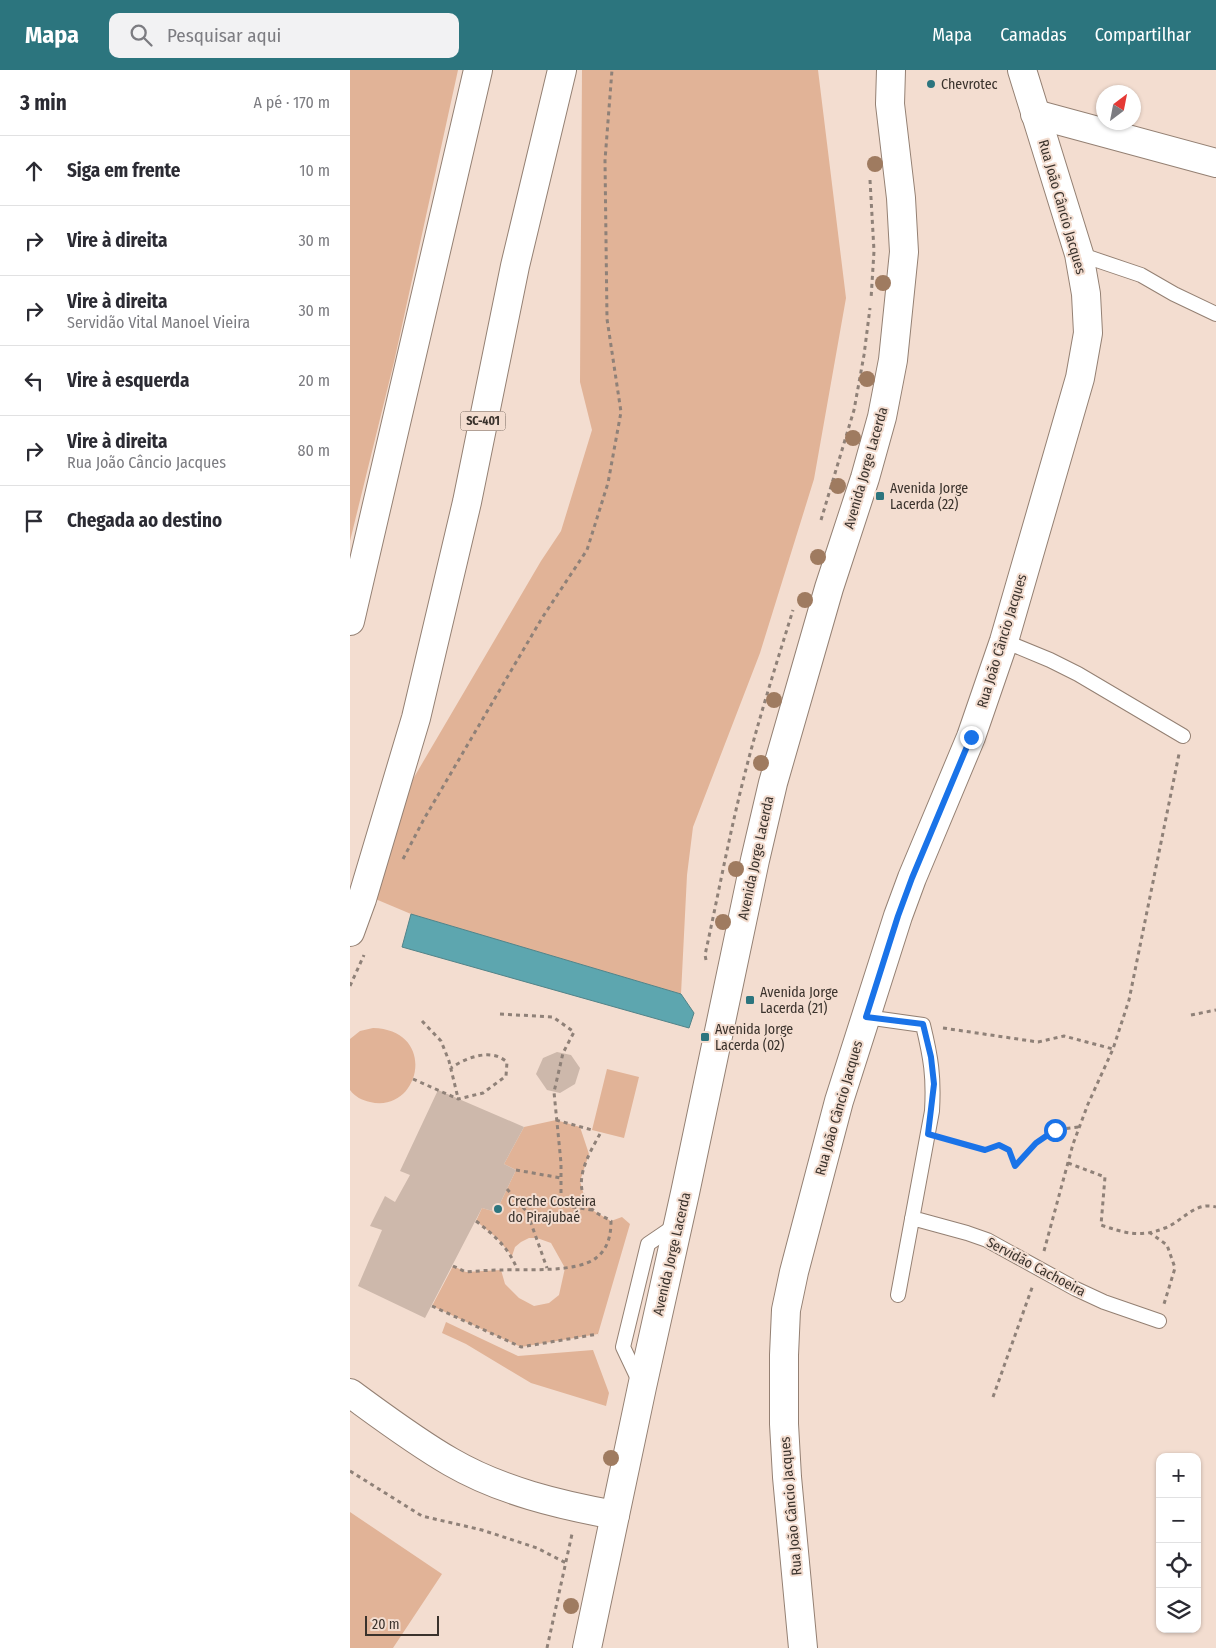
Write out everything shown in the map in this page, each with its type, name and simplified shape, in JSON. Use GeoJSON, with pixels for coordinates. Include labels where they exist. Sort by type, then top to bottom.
{"type":"FeatureCollection","features":[{"type":"Feature","properties":{"kind":"main road"},"geometry":{"type":"LineString","coordinates":[[350,621],[478,70]]}},
{"type":"Feature","properties":{"kind":"main road","name":"SC-401"},"geometry":{"type":"LineString","coordinates":[[357,943],[362,899],[416,718],[467,502],[515,266],[562,70]]}},
{"type":"Feature","properties":{"kind":"main road","name":"Avenida Jorge Lacerda"},"geometry":{"type":"LineString","coordinates":[[587,1648],[773,783],[826,598],[865,478],[882,417],[893,360],[904,252],[901,198],[890,104],[891,70]]}},
{"type":"Feature","properties":{"kind":"main road","name":"Rua João Câncio Jacques"},"geometry":{"type":"LineString","coordinates":[[803,1648],[787,1477],[785,1433],[784,1355],[786,1310],[794,1272],[839,1101],[898,916],[971,737],[1004,641],[1080,378],[1088,333],[1086,294],[1079,254],[1022,70]]}},
{"type":"Feature","properties":{"kind":"main road"},"geometry":{"type":"LineString","coordinates":[[1035,114],[1216,162]]}},
{"type":"Feature","properties":{"kind":"main road"},"geometry":{"type":"LineString","coordinates":[[350,1392],[406,1433],[452,1463],[497,1484],[577,1508],[615,1515]]}},
{"type":"Feature","properties":{"kind":"lane"},"geometry":{"type":"LineString","coordinates":[[1079,254],[1140,275],[1216,314]]}},
{"type":"Feature","properties":{"kind":"lane"},"geometry":{"type":"LineString","coordinates":[[1004,641],[1078,674],[1183,736]]}},
{"type":"Feature","properties":{"kind":"lane"},"geometry":{"type":"LineString","coordinates":[[866,1017],[923,1024],[931,1057],[934,1084],[928,1134],[898,1295]]}},
{"type":"Feature","properties":{"kind":"lane","name":"Servidão Cachoeira"},"geometry":{"type":"LineString","coordinates":[[912,1218],[987,1240],[1076,1289],[1104,1302],[1159,1321]]}},
{"type":"Feature","properties":{"kind":"path"},"geometry":{"type":"LineString","coordinates":[[403,860],[424,820],[542,618],[587,550],[608,482],[621,412],[607,319],[605,160],[612,70]]}},
{"type":"Feature","properties":{"kind":"path"},"geometry":{"type":"LineString","coordinates":[[820,525],[854,410],[864,355],[871,301],[874,251],[870,172]]}},
{"type":"Feature","properties":{"kind":"path"},"geometry":{"type":"LineString","coordinates":[[707,964],[706,955],[726,853],[744,776],[764,703],[794,609]]}},
{"type":"Feature","properties":{"kind":"path"},"geometry":{"type":"LineString","coordinates":[[993,1397],[1039,1268],[1079,1127],[1113,1049],[1129,1000],[1176,762],[1183,736]]}},
{"type":"Feature","properties":{"kind":"path"},"geometry":{"type":"LineString","coordinates":[[350,986],[357,943]]}},
{"type":"Feature","properties":{"kind":"path"},"geometry":{"type":"LineString","coordinates":[[1191,1015],[1216,1010]]}},
{"type":"Feature","properties":{"kind":"path"},"geometry":{"type":"LineString","coordinates":[[453,1266],[466,1272],[565,1268],[596,1259],[611,1235],[611,1221],[592,1210],[573,1207],[560,1199],[561,1163],[554,1092],[563,1053],[574,1032],[553,1017],[500,1014]]}},
{"type":"Feature","properties":{"kind":"path"},"geometry":{"type":"LineString","coordinates":[[422,1021],[441,1041],[451,1068],[458,1099]]}},
{"type":"Feature","properties":{"kind":"path"},"geometry":{"type":"LineString","coordinates":[[923,1024],[1038,1042],[1064,1036],[1113,1049]]}},
{"type":"Feature","properties":{"kind":"path"},"geometry":{"type":"LineString","coordinates":[[413,1080],[458,1099],[483,1093],[506,1076],[507,1062],[500,1056],[480,1055],[464,1059],[451,1068]]}},
{"type":"Feature","properties":{"kind":"path"},"geometry":{"type":"LineString","coordinates":[[556,1120],[592,1130]]}},
{"type":"Feature","properties":{"kind":"path"},"geometry":{"type":"LineString","coordinates":[[928,1134],[985,1150],[999,1145],[1009,1150],[1015,1166],[1036,1143],[1055,1130],[1079,1127]]}},
{"type":"Feature","properties":{"kind":"path"},"geometry":{"type":"LineString","coordinates":[[592,1210],[585,1198],[580,1181],[589,1154],[601,1132]]}},
{"type":"Feature","properties":{"kind":"path"},"geometry":{"type":"LineString","coordinates":[[1068,1163],[1105,1177],[1101,1225],[1123,1233],[1136,1234],[1165,1228],[1193,1210],[1207,1204],[1216,1207]]}},
{"type":"Feature","properties":{"kind":"path"},"geometry":{"type":"LineString","coordinates":[[516,1170],[561,1178]]}},
{"type":"Feature","properties":{"kind":"path"},"geometry":{"type":"LineString","coordinates":[[507,1189],[527,1212],[547,1268]]}},
{"type":"Feature","properties":{"kind":"path"},"geometry":{"type":"LineString","coordinates":[[476,1221],[497,1238],[512,1256],[517,1269]]}},
{"type":"Feature","properties":{"kind":"path"},"geometry":{"type":"LineString","coordinates":[[1148,1232],[1167,1246],[1175,1268],[1159,1321]]}},
{"type":"Feature","properties":{"kind":"path"},"geometry":{"type":"LineString","coordinates":[[432,1306],[521,1347],[598,1334]]}},
{"type":"Feature","properties":{"kind":"path"},"geometry":{"type":"LineString","coordinates":[[350,1471],[422,1516],[482,1530],[528,1545],[566,1563]]}},
{"type":"Feature","properties":{"kind":"path"},"geometry":{"type":"LineString","coordinates":[[548,1648],[572,1534]]}},
{"type":"Feature","properties":{"kind":"shaded area"},"geometry":{"type":"Polygon","coordinates":[[[350,70],[458,70],[394,362],[350,541],[350,70]]]}},
{"type":"Feature","properties":{"kind":"shaded area"},"geometry":{"type":"Polygon","coordinates":[[[582,70],[818,70],[846,298],[814,479],[760,653],[693,827],[687,875],[681,994],[411,914],[373,898],[413,779],[541,561],[561,531],[592,430],[580,382],[582,70]]]}},
{"type":"Feature","properties":{"kind":"shaded area"},"geometry":{"type":"Polygon","coordinates":[[[373,1028],[394,1032],[407,1042],[414,1055],[415,1070],[410,1084],[401,1096],[387,1102],[370,1102],[356,1096],[350,1090],[350,1039],[360,1031],[373,1028]]]}},
{"type":"Feature","properties":{"kind":"shaded area"},"geometry":{"type":"Polygon","coordinates":[[[607,1069],[639,1077],[624,1138],[592,1130],[607,1069]]]}},
{"type":"Feature","properties":{"kind":"shaded area"},"geometry":{"type":"Polygon","coordinates":[[[556,1120],[580,1127],[589,1154],[580,1181],[585,1199],[592,1210],[611,1221],[622,1217],[630,1224],[598,1334],[521,1347],[432,1306],[453,1266],[466,1272],[501,1270],[505,1284],[519,1298],[534,1306],[549,1303],[559,1295],[565,1268],[551,1243],[537,1238],[529,1238],[515,1247],[512,1256],[497,1238],[476,1221],[482,1208],[496,1212],[516,1170],[504,1164],[524,1127],[556,1120]]]}},
{"type":"Feature","properties":{"kind":"shaded area"},"geometry":{"type":"Polygon","coordinates":[[[446,1322],[518,1356],[593,1350],[609,1393],[606,1406],[531,1383],[466,1344],[442,1333],[446,1322]]]}},
{"type":"Feature","properties":{"kind":"shaded area"},"geometry":{"type":"Polygon","coordinates":[[[350,1512],[442,1574],[393,1648],[350,1648],[350,1512]]]}},
{"type":"Feature","properties":{"kind":"water"},"geometry":{"type":"Polygon","coordinates":[[[411,914],[681,994],[694,1013],[689,1028],[402,947],[411,914]]]}},
{"type":"Feature","properties":{"kind":"building"},"geometry":{"type":"Polygon","coordinates":[[[557,1052],[571,1055],[580,1068],[575,1084],[560,1093],[547,1090],[536,1074],[543,1058],[557,1052]]]}},
{"type":"Feature","properties":{"kind":"building"},"geometry":{"type":"Polygon","coordinates":[[[438,1090],[524,1127],[504,1164],[516,1170],[496,1212],[482,1208],[425,1318],[358,1286],[382,1230],[370,1226],[385,1196],[395,1202],[410,1175],[400,1171],[438,1090]]]}},
{"type":"Feature","properties":{"kind":"place","name":"Chevrotec"},"geometry":{"type":"Point","coordinates":[931,84]}},
{"type":"Feature","properties":{"kind":"place","name":"Avenida Jorge Lacerda (22)"},"geometry":{"type":"Point","coordinates":[880,496]}},
{"type":"Feature","properties":{"kind":"place","name":"Avenida Jorge Lacerda (21)"},"geometry":{"type":"Point","coordinates":[750,1000]}},
{"type":"Feature","properties":{"kind":"place","name":"Avenida Jorge Lacerda (02)"},"geometry":{"type":"Point","coordinates":[705,1037]}},
{"type":"Feature","properties":{"kind":"place","name":"Creche Costeira do Pirajubaé"},"geometry":{"type":"Point","coordinates":[498,1209]}},
{"type":"Feature","properties":{"kind":"route"},"geometry":{"type":"LineString","coordinates":[[971,737],[912,878],[866,1017],[923,1024],[931,1057],[934,1084],[928,1134],[985,1150],[999,1145],[1009,1150],[1015,1166],[1036,1143],[1055,1130]]}}]}
